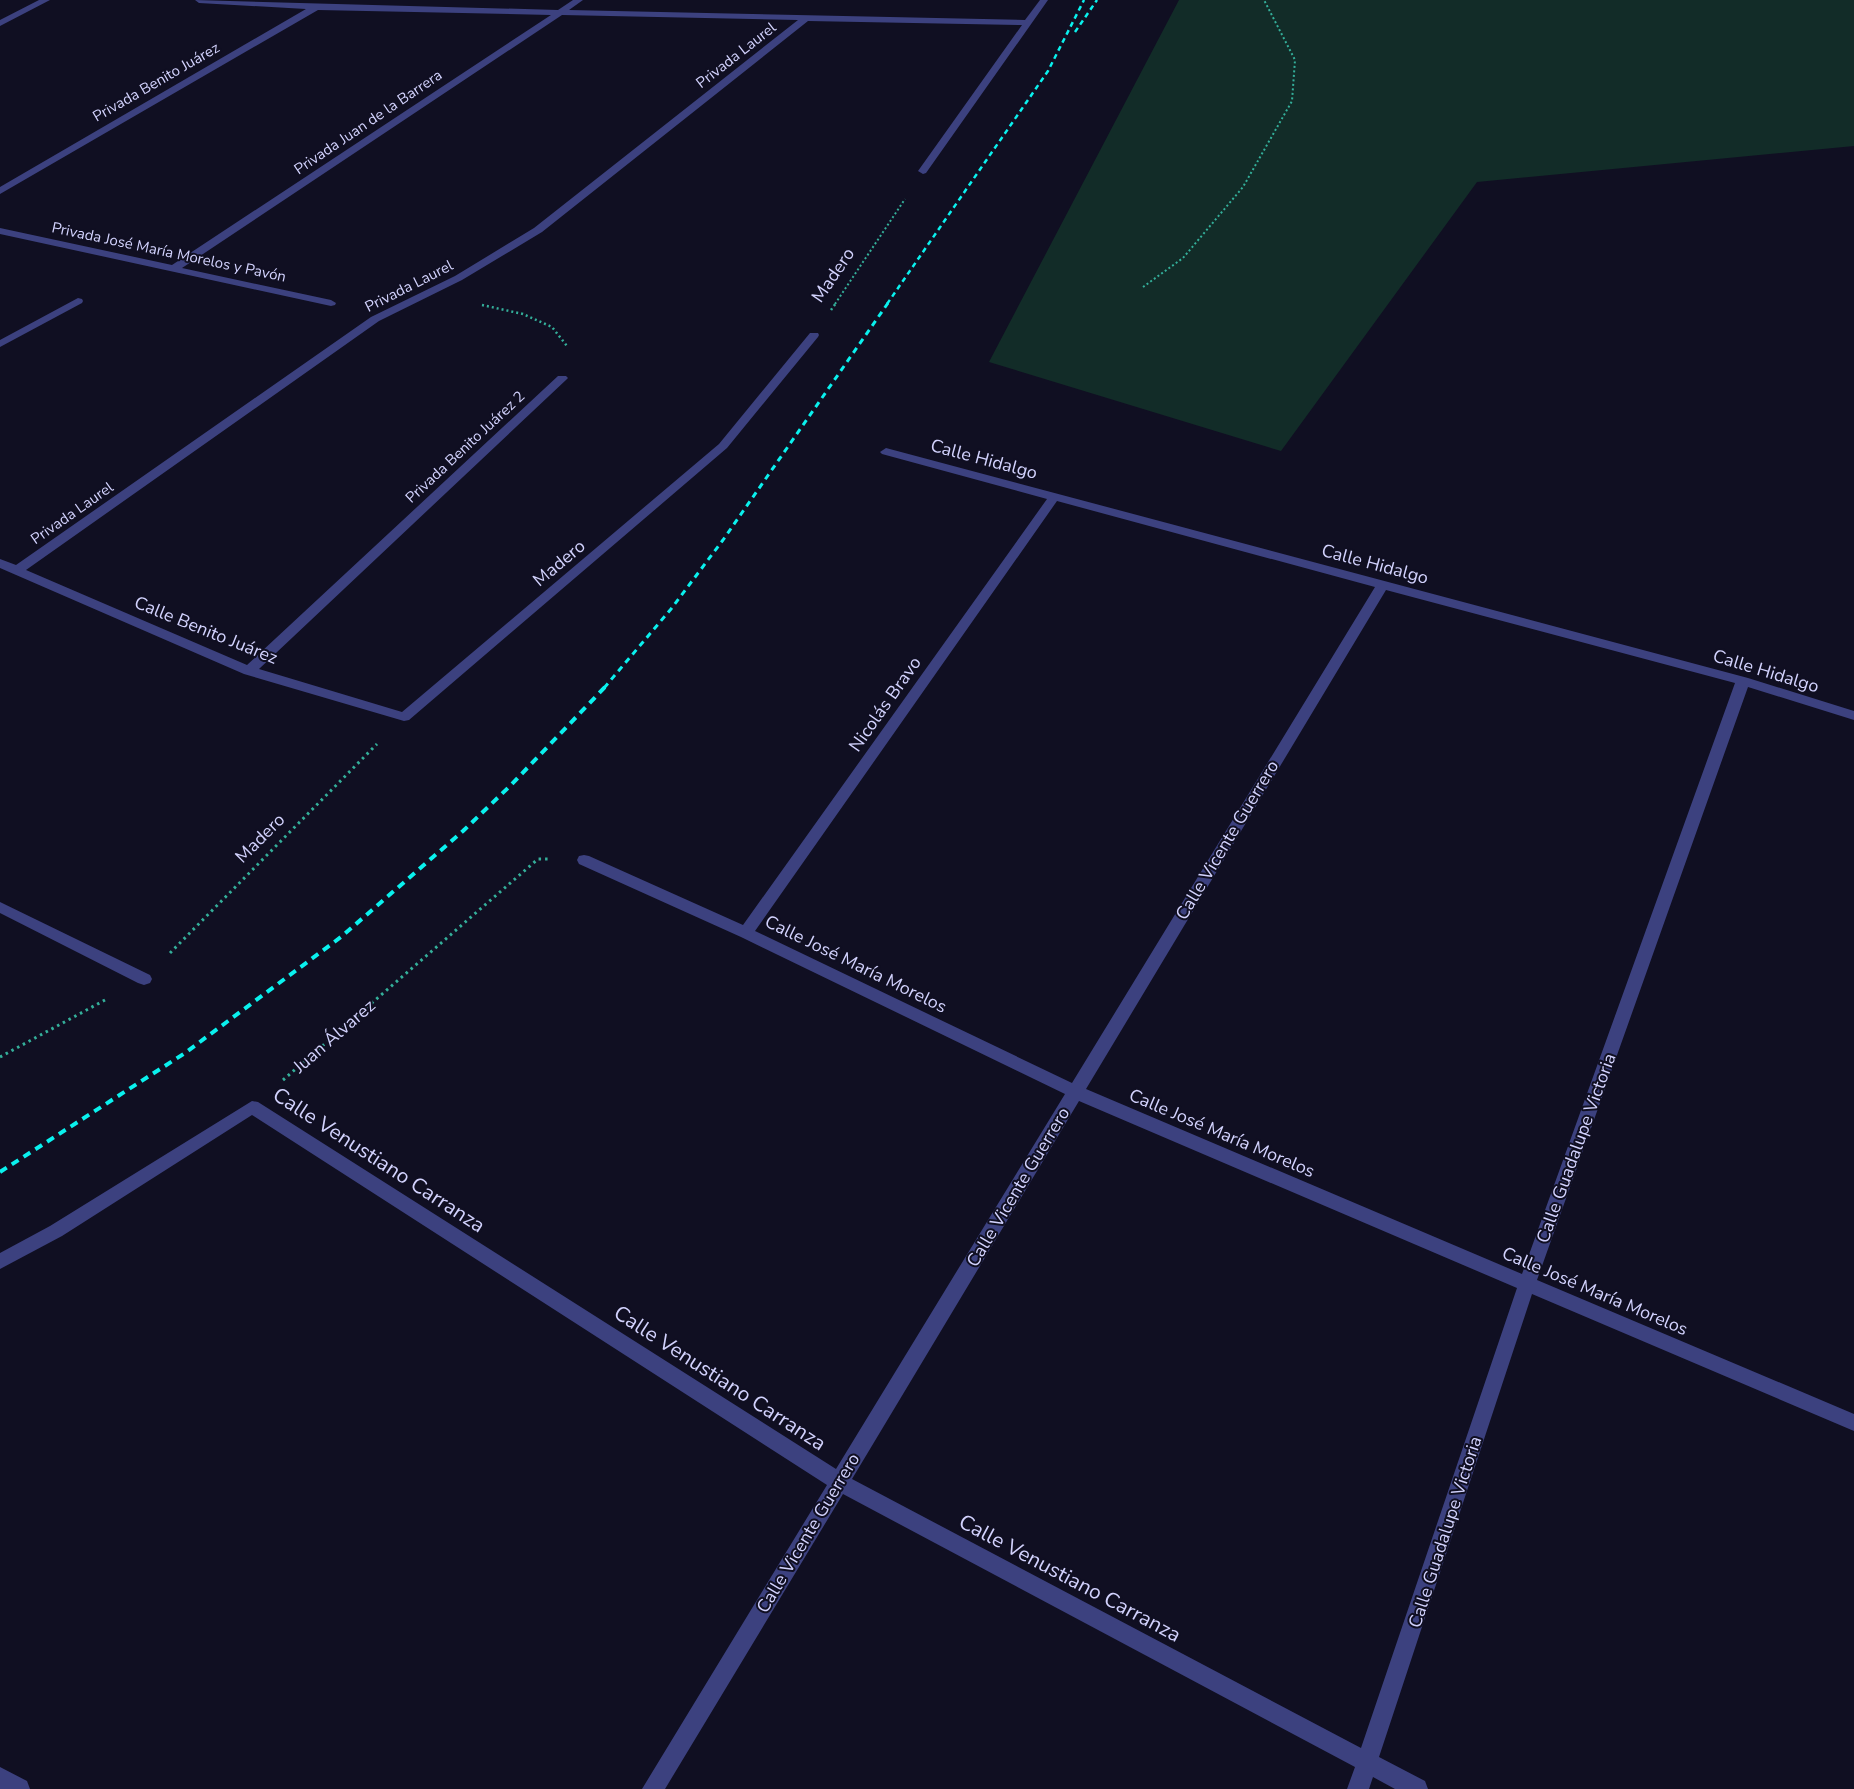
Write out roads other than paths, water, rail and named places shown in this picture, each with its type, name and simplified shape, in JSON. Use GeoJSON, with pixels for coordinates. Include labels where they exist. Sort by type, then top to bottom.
{"type":"FeatureCollection","features":[{"type":"Feature","properties":{"kind":"street"},"geometry":{"type":"LineString","coordinates":[[0,23],[46,0]]}},
{"type":"Feature","properties":{"kind":"street"},"geometry":{"type":"LineString","coordinates":[[199,0],[315,7],[1028,23]]}},
{"type":"Feature","properties":{"kind":"street","name":"Privada Benito Juárez"},"geometry":{"type":"LineString","coordinates":[[0,191],[328,0]]}},
{"type":"Feature","properties":{"kind":"street","name":"Privada Juan de la Barrera"},"geometry":{"type":"LineString","coordinates":[[173,269],[580,0]]}},
{"type":"Feature","properties":{"kind":"street"},"geometry":{"type":"LineString","coordinates":[[923,171],[1044,0]]}},
{"type":"Feature","properties":{"kind":"street","name":"Privada Laurel"},"geometry":{"type":"LineString","coordinates":[[17,570],[375,319],[421,298],[498,257],[538,230],[806,18]]}},
{"type":"Feature","properties":{"kind":"street","name":"Privada José María Morelos y Pavón"},"geometry":{"type":"LineString","coordinates":[[0,231],[332,303]]}},
{"type":"Feature","properties":{"kind":"street"},"geometry":{"type":"LineString","coordinates":[[0,344],[78,301]]}},
{"type":"Feature","properties":{"kind":"street","name":"Madero"},"geometry":{"type":"LineString","coordinates":[[404,717],[723,446],[814,335]]}},
{"type":"Feature","properties":{"kind":"street","name":"Privada Benito Juárez 2"},"geometry":{"type":"LineString","coordinates":[[249,671],[562,378]]}},
{"type":"Feature","properties":{"kind":"street","name":"Calle Hidalgo"},"geometry":{"type":"LineString","coordinates":[[886,452],[1743,681],[1854,716]]}},
{"type":"Feature","properties":{"kind":"street","name":"Nicolás Bravo"},"geometry":{"type":"LineString","coordinates":[[746,933],[1055,496]]}},
{"type":"Feature","properties":{"kind":"street","name":"Calle Benito Juárez"},"geometry":{"type":"LineString","coordinates":[[0,563],[249,671],[404,717]]}},
{"type":"Feature","properties":{"kind":"street","name":"Calle Vicente Guerrero"},"geometry":{"type":"LineString","coordinates":[[653,1789],[1382,584]]}},
{"type":"Feature","properties":{"kind":"street","name":"Calle Guadalupe Victoria"},"geometry":{"type":"LineString","coordinates":[[1358,1789],[1527,1284],[1743,681]]}},
{"type":"Feature","properties":{"kind":"street","name":"Calle José María Morelos"},"geometry":{"type":"LineString","coordinates":[[584,860],[746,933],[1075,1092],[1854,1423]]}},
{"type":"Feature","properties":{"kind":"street"},"geometry":{"type":"LineString","coordinates":[[0,907],[144,979]]}},
{"type":"Feature","properties":{"kind":"street","name":"Calle Venustiano Carranza"},"geometry":{"type":"LineString","coordinates":[[0,1262],[56,1231],[252,1107],[839,1482],[1417,1789]]}},
{"type":"Feature","properties":{"kind":"street"},"geometry":{"type":"LineString","coordinates":[[0,1778],[19,1789]]}},
{"type":"Feature","properties":{"kind":"railway"},"geometry":{"type":"LineString","coordinates":[[887,304],[1048,71],[1084,0]]}},
{"type":"Feature","properties":{"kind":"railway"},"geometry":{"type":"LineString","coordinates":[[1075,32],[1097,0]]}},
{"type":"Feature","properties":{"kind":"railway"},"geometry":{"type":"LineString","coordinates":[[604,688],[671,609],[723,540],[888,303]]}},
{"type":"Feature","properties":{"kind":"railway"},"geometry":{"type":"LineString","coordinates":[[0,1172],[185,1053],[341,937],[463,831],[510,786],[606,686]]}}]}
